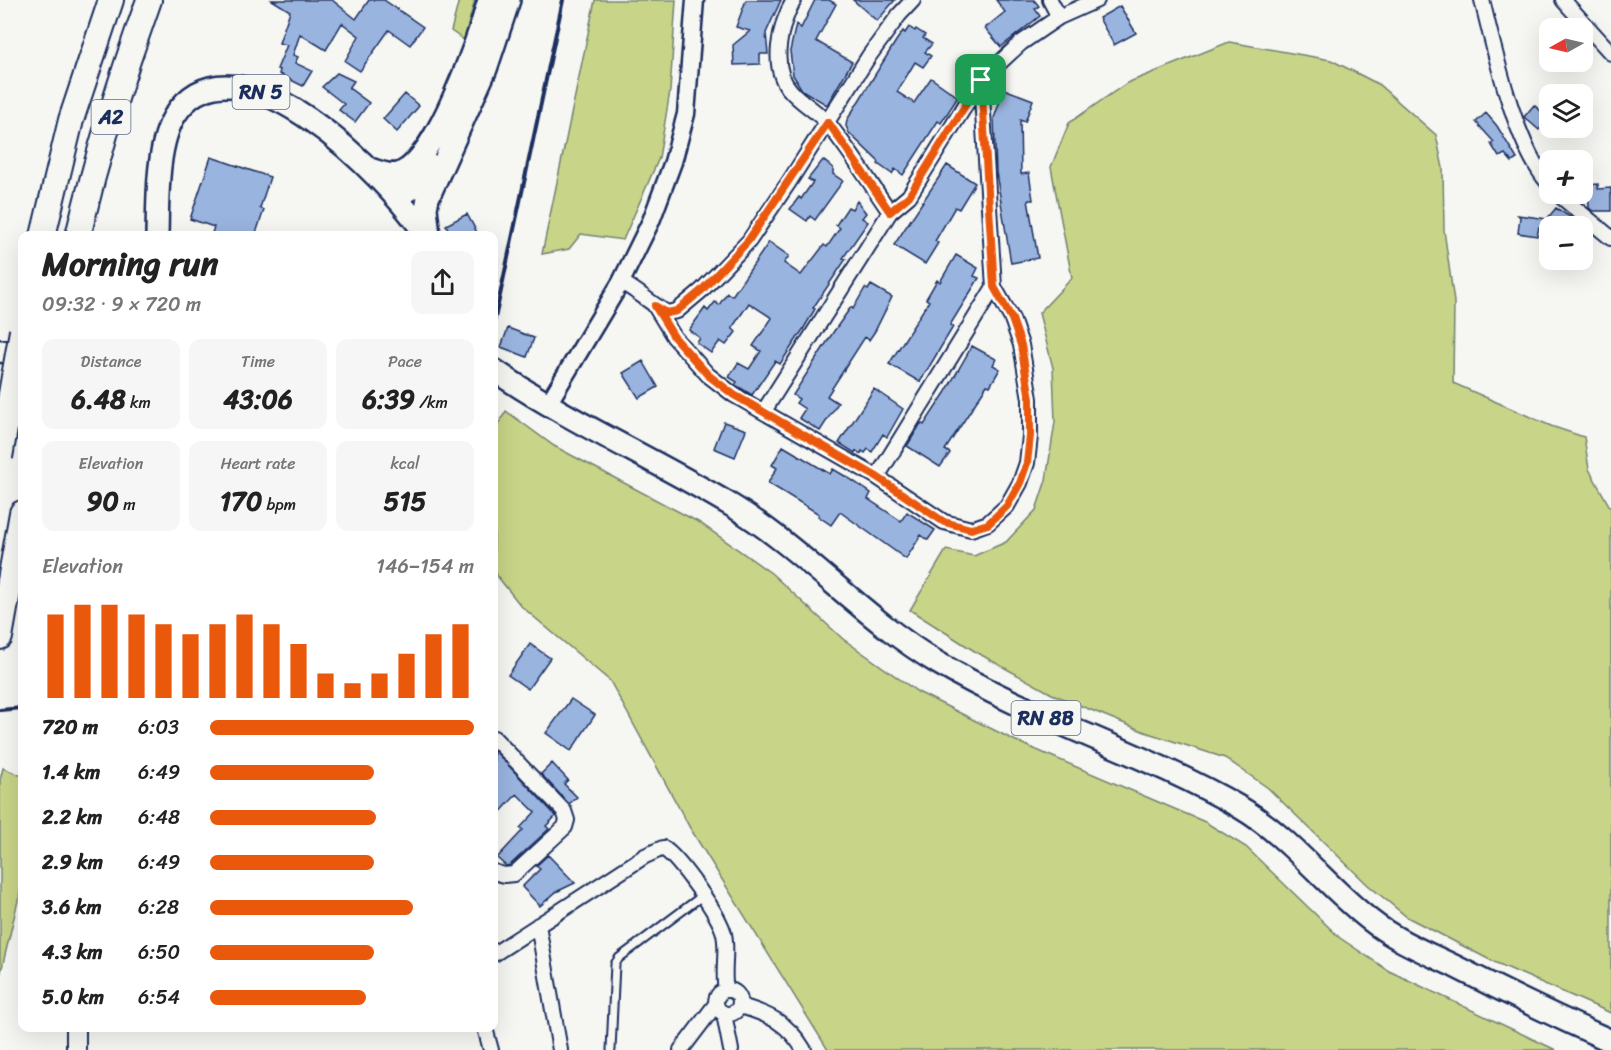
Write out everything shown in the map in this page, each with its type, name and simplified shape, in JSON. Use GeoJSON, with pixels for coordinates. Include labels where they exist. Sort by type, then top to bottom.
{"type":"FeatureCollection","features":[{"type":"Feature","properties":{"kind":"highway","name":"A2"},"geometry":{"type":"LineString","coordinates":[[44,231],[71,120],[111,0]]}},
{"type":"Feature","properties":{"kind":"highway","name":"A2"},"geometry":{"type":"LineString","coordinates":[[79,231],[130,51],[149,0]]}},
{"type":"Feature","properties":{"kind":"highway"},"geometry":{"type":"LineString","coordinates":[[0,457],[18,354]]}},
{"type":"Feature","properties":{"kind":"highway"},"geometry":{"type":"LineString","coordinates":[[0,637],[18,536]]}},
{"type":"Feature","properties":{"kind":"main road"},"geometry":{"type":"LineString","coordinates":[[377,177],[398,174],[413,165],[430,143],[461,82],[489,0]]}},
{"type":"Feature","properties":{"kind":"main road"},"geometry":{"type":"LineString","coordinates":[[427,231],[428,198],[486,69],[509,0]]}},
{"type":"Feature","properties":{"kind":"main road","name":"RN 5"},"geometry":{"type":"LineString","coordinates":[[157,231],[158,197],[167,135],[174,118],[191,96],[217,86],[239,86],[257,90],[308,118],[377,177],[423,231]]}},
{"type":"Feature","properties":{"kind":"main road"},"geometry":{"type":"LineString","coordinates":[[409,189],[421,182],[450,150]]}},
{"type":"Feature","properties":{"kind":"main road"},"geometry":{"type":"LineString","coordinates":[[413,165],[409,189],[412,204],[425,231]]}},
{"type":"Feature","properties":{"kind":"main road","name":"RN 5"},"geometry":{"type":"LineString","coordinates":[[377,177],[409,189]]}},
{"type":"Feature","properties":{"kind":"main road"},"geometry":{"type":"LineString","coordinates":[[0,351],[18,353]]}},
{"type":"Feature","properties":{"kind":"main road","name":"RN 8B"},"geometry":{"type":"LineString","coordinates":[[498,378],[735,508],[798,553],[893,632],[938,663],[1033,712],[1174,773],[1243,809],[1276,834],[1371,922],[1414,947],[1611,1041]]}},
{"type":"Feature","properties":{"kind":"main road"},"geometry":{"type":"LineString","coordinates":[[76,1032],[76,1050]]}},
{"type":"Feature","properties":{"kind":"street"},"geometry":{"type":"LineString","coordinates":[[548,404],[621,282],[651,221],[673,162],[686,114],[695,0]]}},
{"type":"Feature","properties":{"kind":"street"},"geometry":{"type":"LineString","coordinates":[[794,0],[782,32],[778,55],[781,74],[788,89],[828,122],[890,212]]}},
{"type":"Feature","properties":{"kind":"street"},"geometry":{"type":"LineString","coordinates":[[621,282],[640,292],[655,306],[667,313],[677,311],[702,290],[748,241],[828,122],[869,56],[899,15],[914,0]]}},
{"type":"Feature","properties":{"kind":"street"},"geometry":{"type":"LineString","coordinates":[[1050,0],[1059,17]]}},
{"type":"Feature","properties":{"kind":"street"},"geometry":{"type":"LineString","coordinates":[[764,411],[890,212],[909,196],[981,80],[1021,43],[1059,17],[1097,0]]}},
{"type":"Feature","properties":{"kind":"street"},"geometry":{"type":"LineString","coordinates":[[1482,0],[1513,111],[1539,171]]}},
{"type":"Feature","properties":{"kind":"street"},"geometry":{"type":"LineString","coordinates":[[1563,0],[1611,53]]}},
{"type":"Feature","properties":{"kind":"street"},"geometry":{"type":"LineString","coordinates":[[655,306],[674,337],[708,375],[734,395],[877,477],[944,522],[971,529],[988,524],[1007,506],[1020,483],[1027,463],[1030,399],[1021,345],[1012,319],[994,287],[981,80]]}},
{"type":"Feature","properties":{"kind":"street"},"geometry":{"type":"LineString","coordinates":[[1570,204],[1611,237]]}},
{"type":"Feature","properties":{"kind":"street"},"geometry":{"type":"LineString","coordinates":[[877,477],[994,287]]}},
{"type":"Feature","properties":{"kind":"street"},"geometry":{"type":"LineString","coordinates":[[498,742],[564,811],[567,820],[565,827],[514,874],[498,873]]}},
{"type":"Feature","properties":{"kind":"street"},"geometry":{"type":"LineString","coordinates":[[498,951],[653,852],[663,848],[677,859],[723,931],[726,990]]}},
{"type":"Feature","properties":{"kind":"street"},"geometry":{"type":"LineString","coordinates":[[538,925],[560,1050]]}},
{"type":"Feature","properties":{"kind":"street"},"geometry":{"type":"LineString","coordinates":[[720,1009],[737,1011],[740,1006],[738,994],[726,990],[720,992],[720,1009],[731,1050]]}},
{"type":"Feature","properties":{"kind":"street"},"geometry":{"type":"LineString","coordinates":[[740,1006],[766,1013],[775,1019],[804,1050]]}},
{"type":"Feature","properties":{"kind":"street"},"geometry":{"type":"LineString","coordinates":[[681,1050],[720,1009]]}},
{"type":"Feature","properties":{"kind":"street"},"geometry":{"type":"LineString","coordinates":[[486,1032],[491,1050]]}},
{"type":"Feature","properties":{"kind":"lane"},"geometry":{"type":"LineString","coordinates":[[611,1050],[615,964],[619,958],[702,896]]}},
{"type":"Feature","properties":{"kind":"green space"},"geometry":{"type":"Polygon","coordinates":[[[459,0],[475,0],[464,40],[451,31],[459,0]]]}},
{"type":"Feature","properties":{"kind":"green space"},"geometry":{"type":"Polygon","coordinates":[[[595,0],[676,0],[670,91],[659,158],[623,240],[581,234],[569,249],[542,254],[595,0]]]}},
{"type":"Feature","properties":{"kind":"green space"},"geometry":{"type":"Polygon","coordinates":[[[1229,42],[1331,60],[1378,84],[1436,135],[1443,168],[1444,230],[1454,302],[1453,383],[1551,426],[1584,437],[1589,469],[1611,509],[1611,1013],[1492,961],[1407,917],[1368,885],[1268,788],[1225,758],[1145,732],[1052,694],[976,652],[910,610],[946,550],[974,556],[1006,542],[1036,510],[1046,480],[1055,422],[1053,368],[1039,313],[1072,278],[1051,167],[1069,123],[1127,83],[1229,42]]]}},
{"type":"Feature","properties":{"kind":"green space"},"geometry":{"type":"Polygon","coordinates":[[[506,411],[554,446],[700,523],[771,573],[843,639],[918,692],[1018,742],[1205,822],[1246,847],[1340,938],[1389,971],[1556,1050],[828,1050],[690,828],[610,681],[521,606],[498,577],[498,424],[506,411]]]}},
{"type":"Feature","properties":{"kind":"green space"},"geometry":{"type":"Polygon","coordinates":[[[3,768],[18,774],[18,901],[0,976],[0,780],[3,768]]]}},
{"type":"Feature","properties":{"kind":"building"},"geometry":{"type":"Polygon","coordinates":[[[272,0],[332,0],[356,19],[369,0],[384,0],[423,27],[410,45],[389,30],[360,71],[345,61],[359,36],[342,23],[326,50],[300,34],[293,55],[298,57],[295,63],[312,71],[303,86],[279,74],[280,70],[277,69],[287,45],[279,43],[290,11],[272,0]]]}},
{"type":"Feature","properties":{"kind":"building"},"geometry":{"type":"Polygon","coordinates":[[[746,0],[781,0],[766,33],[768,54],[760,54],[760,64],[734,65],[733,45],[750,31],[736,27],[746,0]]]}},
{"type":"Feature","properties":{"kind":"building"},"geometry":{"type":"Polygon","coordinates":[[[815,0],[829,0],[836,4],[816,41],[852,62],[827,105],[802,90],[793,75],[790,51],[796,24],[801,28],[815,0]]]}},
{"type":"Feature","properties":{"kind":"building"},"geometry":{"type":"Polygon","coordinates":[[[853,0],[895,0],[877,21],[853,0]]]}},
{"type":"Feature","properties":{"kind":"building"},"geometry":{"type":"Polygon","coordinates":[[[996,0],[1034,0],[1039,6],[1035,9],[1040,16],[1001,47],[985,28],[1005,12],[996,0]]]}},
{"type":"Feature","properties":{"kind":"building"},"geometry":{"type":"Polygon","coordinates":[[[1120,6],[1136,33],[1114,45],[1099,18],[1120,6]]]}},
{"type":"Feature","properties":{"kind":"building"},"geometry":{"type":"Polygon","coordinates":[[[909,27],[925,35],[923,38],[932,44],[925,52],[931,56],[923,67],[915,62],[897,92],[914,103],[931,78],[958,97],[941,123],[938,121],[903,175],[895,169],[892,174],[878,164],[879,162],[849,133],[846,126],[847,120],[896,41],[909,27]]]}},
{"type":"Feature","properties":{"kind":"building"},"geometry":{"type":"Polygon","coordinates":[[[337,73],[354,81],[349,88],[369,103],[355,122],[339,110],[344,104],[322,87],[337,73]]]}},
{"type":"Feature","properties":{"kind":"building"},"geometry":{"type":"Polygon","coordinates":[[[1004,89],[1033,100],[1025,122],[1020,120],[1021,174],[1029,173],[1033,200],[1028,200],[1038,258],[1011,263],[996,172],[994,118],[1004,89]]]}},
{"type":"Feature","properties":{"kind":"building"},"geometry":{"type":"Polygon","coordinates":[[[405,94],[419,106],[397,132],[383,119],[405,94]]]}},
{"type":"Feature","properties":{"kind":"building"},"geometry":{"type":"Polygon","coordinates":[[[1534,105],[1539,109],[1539,130],[1524,117],[1534,105]]]}},
{"type":"Feature","properties":{"kind":"building"},"geometry":{"type":"Polygon","coordinates":[[[1486,113],[1497,126],[1517,159],[1512,162],[1505,154],[1499,157],[1491,144],[1494,142],[1476,122],[1486,113]]]}},
{"type":"Feature","properties":{"kind":"building"},"geometry":{"type":"Polygon","coordinates":[[[211,157],[270,177],[260,208],[264,210],[257,231],[213,231],[214,227],[190,219],[211,157]]]}},
{"type":"Feature","properties":{"kind":"building"},"geometry":{"type":"Polygon","coordinates":[[[823,160],[833,168],[833,174],[843,181],[815,220],[810,216],[807,221],[790,209],[799,197],[801,199],[813,182],[808,179],[823,160]]]}},
{"type":"Feature","properties":{"kind":"building"},"geometry":{"type":"Polygon","coordinates":[[[947,165],[975,183],[959,209],[955,207],[935,241],[938,243],[925,264],[894,245],[947,165]]]}},
{"type":"Feature","properties":{"kind":"building"},"geometry":{"type":"Polygon","coordinates":[[[1593,184],[1598,184],[1598,189],[1611,188],[1611,211],[1593,211],[1589,208],[1589,204],[1593,204],[1593,184]]]}},
{"type":"Feature","properties":{"kind":"building"},"geometry":{"type":"Polygon","coordinates":[[[857,201],[866,213],[862,218],[868,222],[843,258],[846,259],[813,308],[815,309],[804,328],[780,364],[775,361],[752,395],[735,385],[737,382],[729,377],[738,363],[749,369],[761,351],[753,346],[772,318],[749,303],[732,328],[736,332],[726,345],[720,341],[711,353],[697,343],[700,338],[689,330],[705,308],[708,311],[715,302],[719,305],[727,293],[732,296],[769,242],[789,256],[784,263],[801,275],[824,245],[827,247],[840,228],[836,225],[848,207],[852,209],[857,201]]]}},
{"type":"Feature","properties":{"kind":"building"},"geometry":{"type":"Polygon","coordinates":[[[1556,208],[1569,216],[1549,216],[1556,208]]]}},
{"type":"Feature","properties":{"kind":"building"},"geometry":{"type":"Polygon","coordinates":[[[467,214],[476,231],[449,231],[446,225],[467,214]]]}},
{"type":"Feature","properties":{"kind":"building"},"geometry":{"type":"Polygon","coordinates":[[[1518,215],[1539,218],[1537,236],[1518,233],[1520,217],[1518,215]]]}},
{"type":"Feature","properties":{"kind":"building"},"geometry":{"type":"Polygon","coordinates":[[[956,255],[978,268],[974,276],[979,278],[950,325],[953,327],[920,382],[889,364],[929,301],[926,299],[937,280],[940,282],[956,255]]]}},
{"type":"Feature","properties":{"kind":"building"},"geometry":{"type":"Polygon","coordinates":[[[871,285],[892,297],[875,331],[869,340],[865,337],[827,396],[838,403],[820,431],[799,418],[805,409],[796,403],[799,399],[793,395],[851,307],[853,309],[865,288],[868,290],[871,285]]]}},
{"type":"Feature","properties":{"kind":"building"},"geometry":{"type":"Polygon","coordinates":[[[508,328],[534,338],[527,357],[501,347],[508,328]]]}},
{"type":"Feature","properties":{"kind":"building"},"geometry":{"type":"Polygon","coordinates":[[[972,346],[996,359],[993,365],[1000,369],[945,450],[950,453],[940,467],[907,446],[921,423],[924,425],[945,393],[972,346]]]}},
{"type":"Feature","properties":{"kind":"building"},"geometry":{"type":"Polygon","coordinates":[[[643,361],[658,387],[639,398],[623,373],[643,361]]]}},
{"type":"Feature","properties":{"kind":"building"},"geometry":{"type":"Polygon","coordinates":[[[874,389],[903,409],[887,437],[883,434],[872,452],[868,449],[865,453],[862,451],[861,454],[856,451],[855,453],[839,443],[874,389]]]}},
{"type":"Feature","properties":{"kind":"building"},"geometry":{"type":"Polygon","coordinates":[[[724,422],[746,430],[735,457],[714,448],[724,422]]]}},
{"type":"Feature","properties":{"kind":"building"},"geometry":{"type":"Polygon","coordinates":[[[783,446],[830,474],[833,469],[850,479],[871,493],[868,499],[901,521],[907,512],[935,530],[928,540],[921,535],[906,559],[840,512],[831,525],[818,516],[819,514],[768,483],[777,468],[772,465],[783,446]]]}},
{"type":"Feature","properties":{"kind":"building"},"geometry":{"type":"Polygon","coordinates":[[[530,644],[550,658],[528,689],[508,675],[530,644]]]}},
{"type":"Feature","properties":{"kind":"building"},"geometry":{"type":"Polygon","coordinates":[[[571,699],[595,715],[571,751],[546,733],[571,699]]]}},
{"type":"Feature","properties":{"kind":"building"},"geometry":{"type":"Polygon","coordinates":[[[498,754],[556,816],[546,826],[549,829],[510,865],[506,866],[498,857],[523,830],[520,828],[535,812],[517,794],[498,815],[498,754]]]}},
{"type":"Feature","properties":{"kind":"building"},"geometry":{"type":"Polygon","coordinates":[[[552,763],[568,780],[564,784],[577,797],[569,804],[541,774],[552,763]]]}},
{"type":"Feature","properties":{"kind":"building"},"geometry":{"type":"Polygon","coordinates":[[[548,855],[575,883],[556,892],[540,906],[522,887],[540,869],[536,866],[548,855]]]}},
{"type":"Feature","properties":{"kind":"railway"},"geometry":{"type":"LineString","coordinates":[[498,304],[563,0]]}},
{"type":"Feature","properties":{"kind":"railway"},"geometry":{"type":"LineString","coordinates":[[0,710],[18,708]]}},
{"type":"Feature","properties":{"kind":"route"},"geometry":{"type":"LineString","coordinates":[[981,80],[994,287],[1012,319],[1021,345],[1030,399],[1030,436],[1027,463],[1020,483],[1007,506],[988,524],[971,529],[944,522],[877,477],[734,395],[708,375],[674,337],[655,306],[667,313],[677,311],[702,290],[748,241],[828,122],[890,212],[909,196],[981,80]]}}]}
